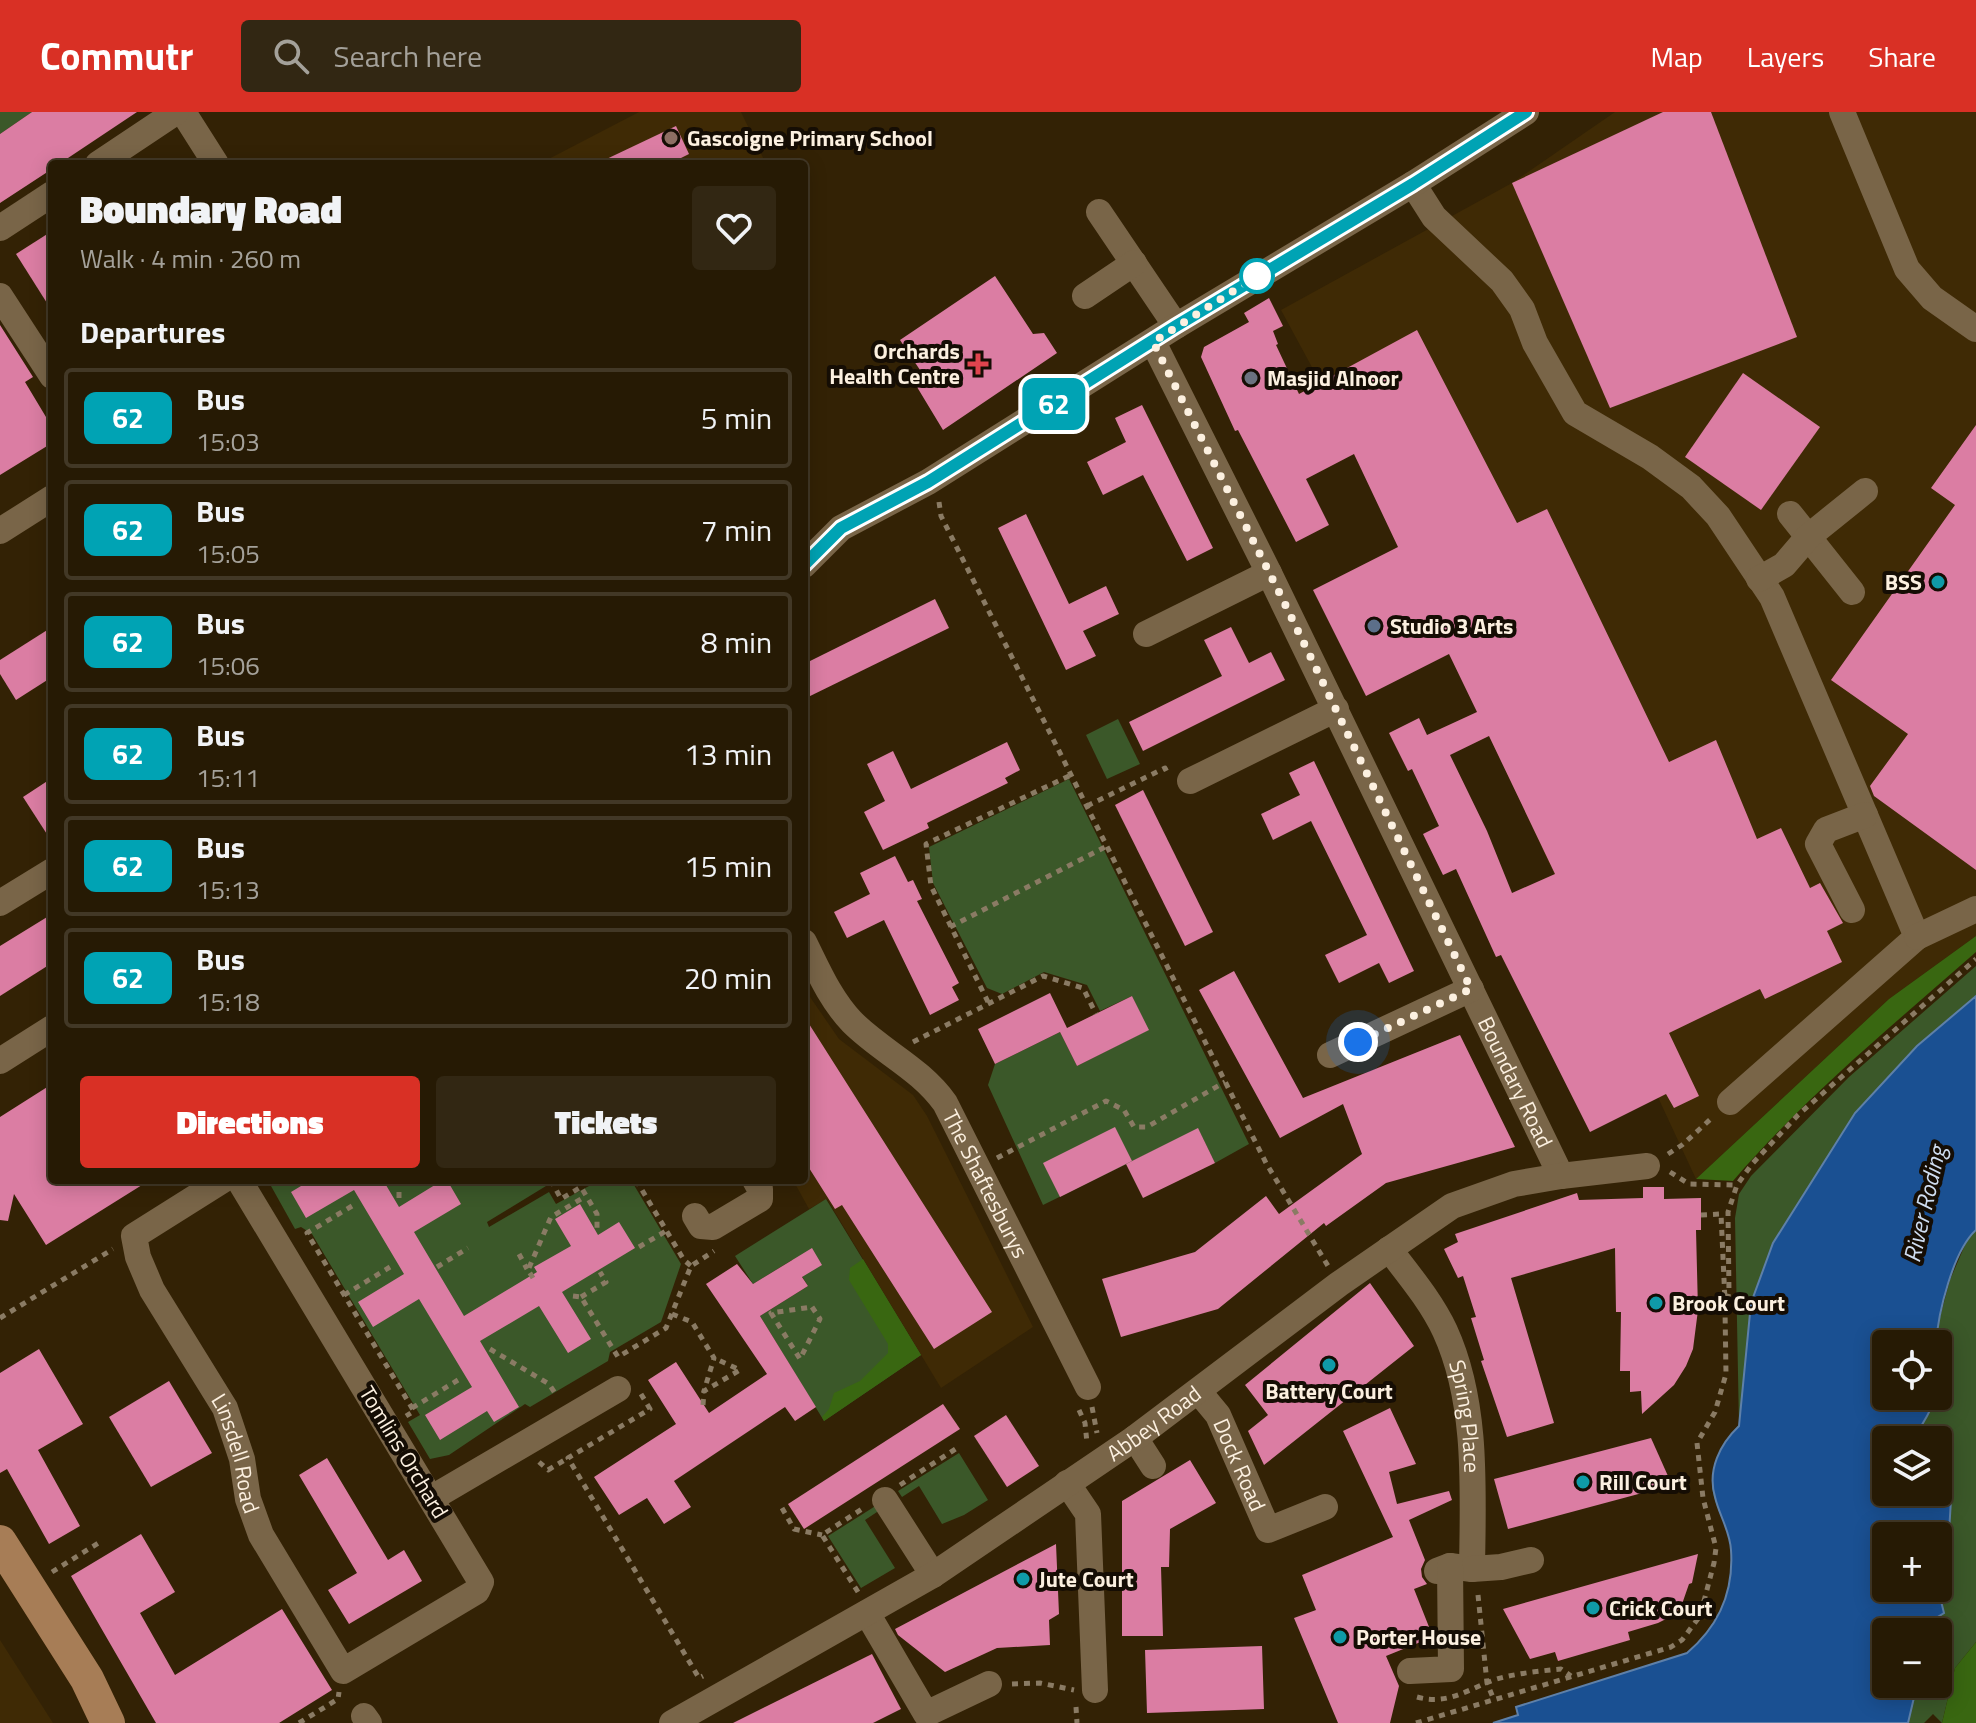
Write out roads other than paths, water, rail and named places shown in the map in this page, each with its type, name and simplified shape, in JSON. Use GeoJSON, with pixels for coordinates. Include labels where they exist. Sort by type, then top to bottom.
{"type":"FeatureCollection","features":[{"type":"Feature","properties":{"kind":"main road"},"geometry":{"type":"LineString","coordinates":[[0,1542],[87,1679],[108,1723]]}},
{"type":"Feature","properties":{"kind":"main road"},"geometry":{"type":"LineString","coordinates":[[0,1578],[87,1723]]}},
{"type":"Feature","properties":{"kind":"street"},"geometry":{"type":"LineString","coordinates":[[104,160],[176,112]]}},
{"type":"Feature","properties":{"kind":"street"},"geometry":{"type":"LineString","coordinates":[[183,112],[213,160]]}},
{"type":"Feature","properties":{"kind":"street"},"geometry":{"type":"LineString","coordinates":[[808,561],[841,528],[928,482],[1526,112]]}},
{"type":"Feature","properties":{"kind":"street"},"geometry":{"type":"LineString","coordinates":[[1842,112],[1907,269],[1932,298],[1976,329]]}},
{"type":"Feature","properties":{"kind":"street"},"geometry":{"type":"LineString","coordinates":[[1413,184],[1434,217],[1509,290],[1522,309],[1535,343],[1575,413],[1650,457],[1691,487],[1718,516],[1772,597],[1917,937]]}},
{"type":"Feature","properties":{"kind":"street"},"geometry":{"type":"LineString","coordinates":[[0,228],[48,197]]}},
{"type":"Feature","properties":{"kind":"street"},"geometry":{"type":"LineString","coordinates":[[1099,212],[1176,326]]}},
{"type":"Feature","properties":{"kind":"street"},"geometry":{"type":"LineString","coordinates":[[1085,296],[1134,263]]}},
{"type":"Feature","properties":{"kind":"street"},"geometry":{"type":"LineString","coordinates":[[0,296],[48,370]]}},
{"type":"Feature","properties":{"kind":"street","name":"Boundary Road"},"geometry":{"type":"LineString","coordinates":[[1153,342],[1336,709],[1561,1176]]}},
{"type":"Feature","properties":{"kind":"street"},"geometry":{"type":"LineString","coordinates":[[1759,579],[1784,565],[1808,537],[1865,491]]}},
{"type":"Feature","properties":{"kind":"street"},"geometry":{"type":"LineString","coordinates":[[0,531],[48,504]]}},
{"type":"Feature","properties":{"kind":"street"},"geometry":{"type":"LineString","coordinates":[[1790,514],[1852,592]]}},
{"type":"Feature","properties":{"kind":"street"},"geometry":{"type":"LineString","coordinates":[[1146,634],[1269,573]]}},
{"type":"Feature","properties":{"kind":"street"},"geometry":{"type":"LineString","coordinates":[[1190,781],[1336,709]]}},
{"type":"Feature","properties":{"kind":"street"},"geometry":{"type":"LineString","coordinates":[[1852,910],[1818,844],[1826,830],[1865,815]]}},
{"type":"Feature","properties":{"kind":"street"},"geometry":{"type":"LineString","coordinates":[[0,903],[48,873]]}},
{"type":"Feature","properties":{"kind":"street"},"geometry":{"type":"LineString","coordinates":[[1730,1102],[1917,937],[1976,909]]}},
{"type":"Feature","properties":{"kind":"street","name":"The Shaftesburys"},"geometry":{"type":"LineString","coordinates":[[808,950],[839,1008],[854,1024],[918,1072],[945,1103],[978,1167],[1083,1398]]}},
{"type":"Feature","properties":{"kind":"street"},"geometry":{"type":"LineString","coordinates":[[1330,1055],[1471,989]]}},
{"type":"Feature","properties":{"kind":"street"},"geometry":{"type":"LineString","coordinates":[[0,1061],[48,1031]]}},
{"type":"Feature","properties":{"kind":"street","name":"Abbey Road"},"geometry":{"type":"LineString","coordinates":[[672,1723],[933,1575],[1067,1483],[1091,1456],[1135,1438],[1339,1284],[1452,1206],[1514,1184],[1647,1166]]}},
{"type":"Feature","properties":{"kind":"street","name":"Linsdell Road"},"geometry":{"type":"LineString","coordinates":[[217,1184],[134,1236],[138,1257],[152,1290],[225,1408],[242,1459],[248,1499],[261,1535],[343,1671]]}},
{"type":"Feature","properties":{"kind":"street","name":"Tomlins Orchard"},"geometry":{"type":"LineString","coordinates":[[241,1184],[481,1582],[477,1591],[343,1671]]}},
{"type":"Feature","properties":{"kind":"street"},"geometry":{"type":"LineString","coordinates":[[704,1222],[760,1199],[757,1184]]}},
{"type":"Feature","properties":{"kind":"street","name":"Spring Place"},"geometry":{"type":"LineString","coordinates":[[1389,1249],[1444,1329],[1457,1365],[1467,1413],[1473,1486],[1453,1568],[1451,1669],[1410,1671]]}},
{"type":"Feature","properties":{"kind":"street"},"geometry":{"type":"LineString","coordinates":[[432,1498],[627,1380]]}},
{"type":"Feature","properties":{"kind":"street","name":"Dock Road"},"geometry":{"type":"LineString","coordinates":[[1199,1392],[1218,1415],[1268,1530],[1325,1507]]}},
{"type":"Feature","properties":{"kind":"street"},"geometry":{"type":"LineString","coordinates":[[1135,1438],[1153,1466]]}},
{"type":"Feature","properties":{"kind":"street"},"geometry":{"type":"LineString","coordinates":[[1067,1483],[1088,1514],[1085,1690]]}},
{"type":"Feature","properties":{"kind":"street"},"geometry":{"type":"LineString","coordinates":[[885,1500],[933,1575]]}},
{"type":"Feature","properties":{"kind":"street"},"geometry":{"type":"LineString","coordinates":[[1453,1568],[1501,1567],[1531,1560]]}},
{"type":"Feature","properties":{"kind":"street"},"geometry":{"type":"LineString","coordinates":[[867,1613],[922,1719],[989,1684]]}},
{"type":"Feature","properties":{"kind":"water","name":"River Roding"},"geometry":{"type":"Polygon","coordinates":[[[1976,996],[1976,1230],[1960,1252],[1954,1267],[1943,1300],[1938,1330],[1872,1330],[1872,1410],[1930,1410],[1922,1426],[1872,1426],[1872,1506],[1951,1506],[1950,1522],[1872,1522],[1872,1602],[1941,1602],[1944,1613],[1936,1618],[1872,1618],[1872,1698],[1914,1698],[1908,1723],[1493,1723],[1518,1715],[1516,1707],[1687,1653],[1716,1620],[1730,1580],[1731,1550],[1715,1497],[1714,1467],[1721,1449],[1739,1426],[1751,1303],[1773,1243],[1855,1113],[1917,1046],[1976,996]]]}},
{"type":"Feature","properties":{"kind":"place","name":"Gascoigne Primary School"},"geometry":{"type":"Point","coordinates":[671,138]}},
{"type":"Feature","properties":{"kind":"place","name":"Orchards Health Centre"},"geometry":{"type":"Point","coordinates":[978,364]}},
{"type":"Feature","properties":{"kind":"place","name":"Masjid Alnoor"},"geometry":{"type":"Point","coordinates":[1251,378]}},
{"type":"Feature","properties":{"kind":"place","name":"BSS"},"geometry":{"type":"Point","coordinates":[1938,582]}},
{"type":"Feature","properties":{"kind":"place","name":"Studio 3 Arts"},"geometry":{"type":"Point","coordinates":[1374,626]}},
{"type":"Feature","properties":{"kind":"place","name":"Brook Court"},"geometry":{"type":"Point","coordinates":[1656,1303]}},
{"type":"Feature","properties":{"kind":"place","name":"Battery Court"},"geometry":{"type":"Point","coordinates":[1329,1365]}},
{"type":"Feature","properties":{"kind":"place","name":"Rill Court"},"geometry":{"type":"Point","coordinates":[1583,1482]}},
{"type":"Feature","properties":{"kind":"place","name":"Jute Court"},"geometry":{"type":"Point","coordinates":[1023,1579]}},
{"type":"Feature","properties":{"kind":"place","name":"Crick Court"},"geometry":{"type":"Point","coordinates":[1593,1608]}},
{"type":"Feature","properties":{"kind":"place","name":"Porter House"},"geometry":{"type":"Point","coordinates":[1340,1637]}}]}
